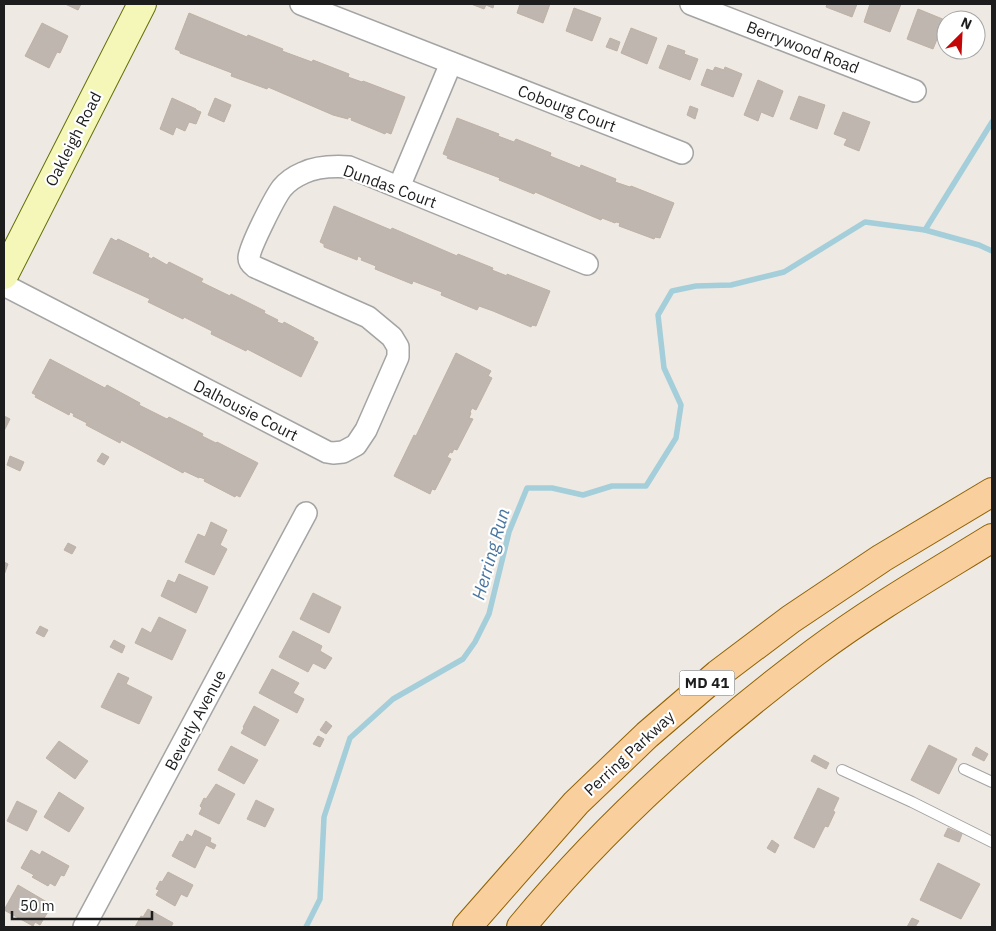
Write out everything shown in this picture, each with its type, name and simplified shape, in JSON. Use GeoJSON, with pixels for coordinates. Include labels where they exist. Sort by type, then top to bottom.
{"type":"FeatureCollection","features":[{"type":"Feature","properties":{"kind":"main road","name":"Perring Parkway"},"geometry":{"type":"LineString","coordinates":[[467,927],[576,803],[647,736],[718,674],[791,619],[882,558],[992,492]]}},
{"type":"Feature","properties":{"kind":"main road","name":"MD 41"},"geometry":{"type":"LineString","coordinates":[[520,927],[608,830],[670,769],[740,711],[815,652],[897,596],[992,538]]}},
{"type":"Feature","properties":{"kind":"street","name":"Oakleigh Road"},"geometry":{"type":"LineString","coordinates":[[4,275],[142,4]]}},
{"type":"Feature","properties":{"kind":"street","name":"Cobourg Court"},"geometry":{"type":"LineString","coordinates":[[301,4],[682,153]]}},
{"type":"Feature","properties":{"kind":"street","name":"Berrywood Road"},"geometry":{"type":"LineString","coordinates":[[691,4],[915,91]]}},
{"type":"Feature","properties":{"kind":"street"},"geometry":{"type":"LineString","coordinates":[[399,187],[451,63]]}},
{"type":"Feature","properties":{"kind":"street","name":"Dundas Court"},"geometry":{"type":"LineString","coordinates":[[368,317],[254,267],[249,260],[249,255],[273,201],[283,186],[304,172],[319,167],[349,167],[587,264]]}},
{"type":"Feature","properties":{"kind":"street","name":"Dalhousie Court"},"geometry":{"type":"LineString","coordinates":[[4,285],[204,390],[327,452],[333,453],[343,452],[356,445],[366,430],[398,357],[398,347],[392,337],[368,317]]}},
{"type":"Feature","properties":{"kind":"street","name":"Beverly Avenue"},"geometry":{"type":"LineString","coordinates":[[84,927],[306,513]]}},
{"type":"Feature","properties":{"kind":"lane"},"geometry":{"type":"LineString","coordinates":[[964,769],[992,782]]}},
{"type":"Feature","properties":{"kind":"lane"},"geometry":{"type":"LineString","coordinates":[[842,770],[992,842]]}},
{"type":"Feature","properties":{"kind":"building"},"geometry":{"type":"Polygon","coordinates":[[[65,4],[81,4],[78,10],[65,4]]]}},
{"type":"Feature","properties":{"kind":"building"},"geometry":{"type":"Polygon","coordinates":[[[471,4],[494,4],[493,8],[486,5],[484,9],[471,4]]]}},
{"type":"Feature","properties":{"kind":"building"},"geometry":{"type":"Polygon","coordinates":[[[520,4],[550,4],[543,23],[517,13],[520,4]]]}},
{"type":"Feature","properties":{"kind":"building"},"geometry":{"type":"Polygon","coordinates":[[[827,4],[857,4],[852,17],[826,7],[827,4]]]}},
{"type":"Feature","properties":{"kind":"building"},"geometry":{"type":"Polygon","coordinates":[[[870,4],[901,4],[890,32],[864,22],[870,4]]]}},
{"type":"Feature","properties":{"kind":"building"},"geometry":{"type":"Polygon","coordinates":[[[574,8],[601,18],[592,41],[566,31],[574,8]]]}},
{"type":"Feature","properties":{"kind":"building"},"geometry":{"type":"Polygon","coordinates":[[[918,9],[936,16],[936,42],[933,49],[907,39],[918,9]]]}},
{"type":"Feature","properties":{"kind":"building"},"geometry":{"type":"Polygon","coordinates":[[[189,13],[247,37],[248,35],[283,49],[282,51],[312,62],[313,60],[349,74],[348,77],[405,97],[391,134],[386,132],[385,134],[351,120],[352,118],[348,117],[348,119],[333,115],[268,87],[267,89],[231,76],[232,73],[180,53],[180,51],[175,49],[189,13]]]}},
{"type":"Feature","properties":{"kind":"building"},"geometry":{"type":"Polygon","coordinates":[[[42,23],[68,36],[60,53],[57,52],[49,68],[25,56],[42,23]]]}},
{"type":"Feature","properties":{"kind":"building"},"geometry":{"type":"Polygon","coordinates":[[[631,28],[657,38],[647,64],[621,53],[631,28]]]}},
{"type":"Feature","properties":{"kind":"building"},"geometry":{"type":"Polygon","coordinates":[[[610,38],[620,42],[617,51],[606,47],[610,38]]]}},
{"type":"Feature","properties":{"kind":"building"},"geometry":{"type":"Polygon","coordinates":[[[668,45],[685,51],[684,54],[698,59],[690,80],[659,68],[668,45]]]}},
{"type":"Feature","properties":{"kind":"building"},"geometry":{"type":"Polygon","coordinates":[[[715,67],[724,70],[725,67],[742,74],[733,97],[701,85],[707,69],[713,71],[715,67]]]}},
{"type":"Feature","properties":{"kind":"building"},"geometry":{"type":"Polygon","coordinates":[[[758,80],[783,91],[773,117],[761,112],[758,121],[744,115],[758,80]]]}},
{"type":"Feature","properties":{"kind":"building"},"geometry":{"type":"Polygon","coordinates":[[[799,96],[825,105],[817,129],[790,119],[799,96]]]}},
{"type":"Feature","properties":{"kind":"building"},"geometry":{"type":"Polygon","coordinates":[[[172,98],[201,112],[196,124],[189,122],[185,131],[176,127],[173,135],[160,129],[172,98]]]}},
{"type":"Feature","properties":{"kind":"building"},"geometry":{"type":"Polygon","coordinates":[[[215,98],[231,105],[224,122],[208,115],[215,98]]]}},
{"type":"Feature","properties":{"kind":"building"},"geometry":{"type":"Polygon","coordinates":[[[690,106],[698,109],[695,119],[687,115],[690,106]]]}},
{"type":"Feature","properties":{"kind":"building"},"geometry":{"type":"Polygon","coordinates":[[[843,112],[870,122],[859,151],[844,145],[847,139],[834,134],[843,112]]]}},
{"type":"Feature","properties":{"kind":"building"},"geometry":{"type":"Polygon","coordinates":[[[457,118],[499,134],[498,136],[514,142],[516,139],[551,153],[550,156],[580,168],[581,165],[616,179],[615,182],[631,186],[674,203],[660,238],[655,237],[654,239],[619,226],[620,223],[602,218],[601,220],[447,158],[448,156],[443,154],[457,118]]]}},
{"type":"Feature","properties":{"kind":"building"},"geometry":{"type":"Polygon","coordinates":[[[334,206],[457,256],[458,254],[493,268],[492,270],[507,276],[507,274],[550,291],[536,326],[532,325],[531,327],[479,306],[477,310],[441,295],[442,292],[413,281],[412,284],[375,269],[376,266],[361,260],[362,258],[358,256],[357,260],[324,247],[324,244],[320,242],[334,206]]]}},
{"type":"Feature","properties":{"kind":"building"},"geometry":{"type":"Polygon","coordinates":[[[111,238],[116,241],[118,239],[149,254],[148,257],[152,259],[153,257],[167,265],[169,262],[203,279],[201,282],[265,311],[264,313],[278,320],[277,322],[283,324],[284,322],[314,338],[313,340],[318,342],[301,377],[247,349],[246,351],[211,334],[212,331],[184,317],[183,319],[148,302],[150,299],[93,273],[111,238]]]}},
{"type":"Feature","properties":{"kind":"building"},"geometry":{"type":"Polygon","coordinates":[[[456,353],[491,371],[488,376],[492,378],[476,410],[472,408],[469,418],[473,419],[457,450],[454,449],[447,457],[451,459],[435,490],[432,489],[430,494],[394,476],[414,435],[416,436],[456,353]]]}},
{"type":"Feature","properties":{"kind":"building"},"geometry":{"type":"Polygon","coordinates":[[[50,359],[105,388],[107,385],[140,403],[139,405],[167,419],[169,417],[203,434],[202,436],[258,463],[240,497],[236,495],[235,497],[204,481],[205,479],[184,471],[183,473],[121,440],[120,443],[86,425],[87,423],[73,416],[74,414],[70,412],[69,415],[35,397],[36,395],[32,393],[50,359]]]}},
{"type":"Feature","properties":{"kind":"building"},"geometry":{"type":"Polygon","coordinates":[[[4,416],[10,419],[4,431],[4,416]]]}},
{"type":"Feature","properties":{"kind":"building"},"geometry":{"type":"Polygon","coordinates":[[[102,453],[109,457],[104,465],[97,461],[102,453]]]}},
{"type":"Feature","properties":{"kind":"building"},"geometry":{"type":"Polygon","coordinates":[[[10,456],[24,462],[20,471],[7,465],[10,456]]]}},
{"type":"Feature","properties":{"kind":"building"},"geometry":{"type":"Polygon","coordinates":[[[211,522],[227,530],[220,545],[227,549],[214,575],[185,562],[198,534],[205,537],[211,522]]]}},
{"type":"Feature","properties":{"kind":"building"},"geometry":{"type":"Polygon","coordinates":[[[68,543],[76,547],[72,554],[64,550],[68,543]]]}},
{"type":"Feature","properties":{"kind":"building"},"geometry":{"type":"Polygon","coordinates":[[[4,562],[8,564],[4,575],[4,562]]]}},
{"type":"Feature","properties":{"kind":"building"},"geometry":{"type":"Polygon","coordinates":[[[179,574],[208,587],[196,613],[161,596],[168,580],[175,583],[179,574]]]}},
{"type":"Feature","properties":{"kind":"building"},"geometry":{"type":"Polygon","coordinates":[[[313,593],[341,607],[329,633],[300,619],[313,593]]]}},
{"type":"Feature","properties":{"kind":"building"},"geometry":{"type":"Polygon","coordinates":[[[159,617],[186,630],[172,660],[135,643],[142,628],[151,633],[159,617]]]}},
{"type":"Feature","properties":{"kind":"building"},"geometry":{"type":"Polygon","coordinates":[[[40,626],[48,630],[44,637],[36,633],[40,626]]]}},
{"type":"Feature","properties":{"kind":"building"},"geometry":{"type":"Polygon","coordinates":[[[293,631],[322,646],[320,651],[332,658],[325,669],[313,663],[308,672],[279,657],[293,631]]]}},
{"type":"Feature","properties":{"kind":"building"},"geometry":{"type":"Polygon","coordinates":[[[114,640],[125,646],[122,653],[110,647],[114,640]]]}},
{"type":"Feature","properties":{"kind":"building"},"geometry":{"type":"Polygon","coordinates":[[[272,669],[299,683],[293,693],[304,699],[297,713],[259,693],[272,669]]]}},
{"type":"Feature","properties":{"kind":"building"},"geometry":{"type":"Polygon","coordinates":[[[118,673],[129,678],[126,684],[152,697],[139,724],[101,707],[118,673]]]}},
{"type":"Feature","properties":{"kind":"building"},"geometry":{"type":"Polygon","coordinates":[[[254,706],[279,720],[265,746],[241,733],[254,706]]]}},
{"type":"Feature","properties":{"kind":"building"},"geometry":{"type":"Polygon","coordinates":[[[326,721],[332,726],[326,734],[320,730],[326,721]]]}},
{"type":"Feature","properties":{"kind":"building"},"geometry":{"type":"Polygon","coordinates":[[[318,736],[324,739],[320,747],[313,744],[318,736]]]}},
{"type":"Feature","properties":{"kind":"building"},"geometry":{"type":"Polygon","coordinates":[[[59,741],[88,761],[75,779],[46,758],[59,741]]]}},
{"type":"Feature","properties":{"kind":"building"},"geometry":{"type":"Polygon","coordinates":[[[929,745],[957,759],[939,794],[911,780],[929,745]]]}},
{"type":"Feature","properties":{"kind":"building"},"geometry":{"type":"Polygon","coordinates":[[[231,746],[258,760],[244,784],[218,770],[231,746]]]}},
{"type":"Feature","properties":{"kind":"building"},"geometry":{"type":"Polygon","coordinates":[[[976,747],[988,754],[984,761],[972,755],[976,747]]]}},
{"type":"Feature","properties":{"kind":"building"},"geometry":{"type":"Polygon","coordinates":[[[814,755],[829,763],[826,769],[811,761],[814,755]]]}},
{"type":"Feature","properties":{"kind":"building"},"geometry":{"type":"Polygon","coordinates":[[[216,784],[235,794],[219,824],[199,814],[204,798],[206,799],[216,784]]]}},
{"type":"Feature","properties":{"kind":"building"},"geometry":{"type":"Polygon","coordinates":[[[818,788],[839,798],[828,827],[825,826],[814,848],[794,838],[818,788]]]}},
{"type":"Feature","properties":{"kind":"building"},"geometry":{"type":"Polygon","coordinates":[[[59,792],[84,808],[69,832],[44,817],[59,792]]]}},
{"type":"Feature","properties":{"kind":"building"},"geometry":{"type":"Polygon","coordinates":[[[256,800],[274,809],[265,827],[247,819],[256,800]]]}},
{"type":"Feature","properties":{"kind":"building"},"geometry":{"type":"Polygon","coordinates":[[[17,801],[37,811],[27,831],[7,821],[17,801]]]}},
{"type":"Feature","properties":{"kind":"building"},"geometry":{"type":"Polygon","coordinates":[[[948,828],[962,834],[959,842],[944,836],[948,828]]]}},
{"type":"Feature","properties":{"kind":"building"},"geometry":{"type":"Polygon","coordinates":[[[195,830],[211,838],[210,842],[216,845],[214,849],[206,845],[195,868],[172,856],[180,841],[183,842],[187,834],[192,837],[195,830]]]}},
{"type":"Feature","properties":{"kind":"building"},"geometry":{"type":"Polygon","coordinates":[[[772,840],[779,845],[775,853],[767,848],[772,840]]]}},
{"type":"Feature","properties":{"kind":"building"},"geometry":{"type":"Polygon","coordinates":[[[31,850],[40,855],[42,851],[69,866],[64,876],[61,875],[55,886],[50,883],[48,886],[21,868],[31,850]]]}},
{"type":"Feature","properties":{"kind":"building"},"geometry":{"type":"Polygon","coordinates":[[[938,863],[980,884],[961,919],[920,900],[938,863]]]}},
{"type":"Feature","properties":{"kind":"building"},"geometry":{"type":"Polygon","coordinates":[[[168,872],[193,885],[187,897],[181,894],[175,906],[156,895],[159,890],[156,889],[160,881],[162,882],[168,872]]]}},
{"type":"Feature","properties":{"kind":"building"},"geometry":{"type":"Polygon","coordinates":[[[18,885],[52,905],[40,925],[35,922],[33,926],[4,910],[18,885]]]}},
{"type":"Feature","properties":{"kind":"building"},"geometry":{"type":"Polygon","coordinates":[[[148,909],[173,923],[171,927],[135,927],[141,916],[143,917],[148,909]]]}},
{"type":"Feature","properties":{"kind":"building"},"geometry":{"type":"Polygon","coordinates":[[[912,918],[919,921],[915,927],[907,927],[912,918]]]}},
{"type":"Feature","properties":{"kind":"waterway"},"geometry":{"type":"LineString","coordinates":[[925,230],[992,122]]}},
{"type":"Feature","properties":{"kind":"waterway","name":"Herring Run"},"geometry":{"type":"LineString","coordinates":[[306,927],[320,899],[324,817],[350,738],[393,699],[463,659],[475,642],[489,614],[509,532],[527,488],[552,488],[583,495],[612,486],[646,486],[676,438],[681,405],[664,368],[658,315],[672,291],[696,286],[731,285],[784,272],[865,222],[925,230],[979,245],[992,251]]}}]}
